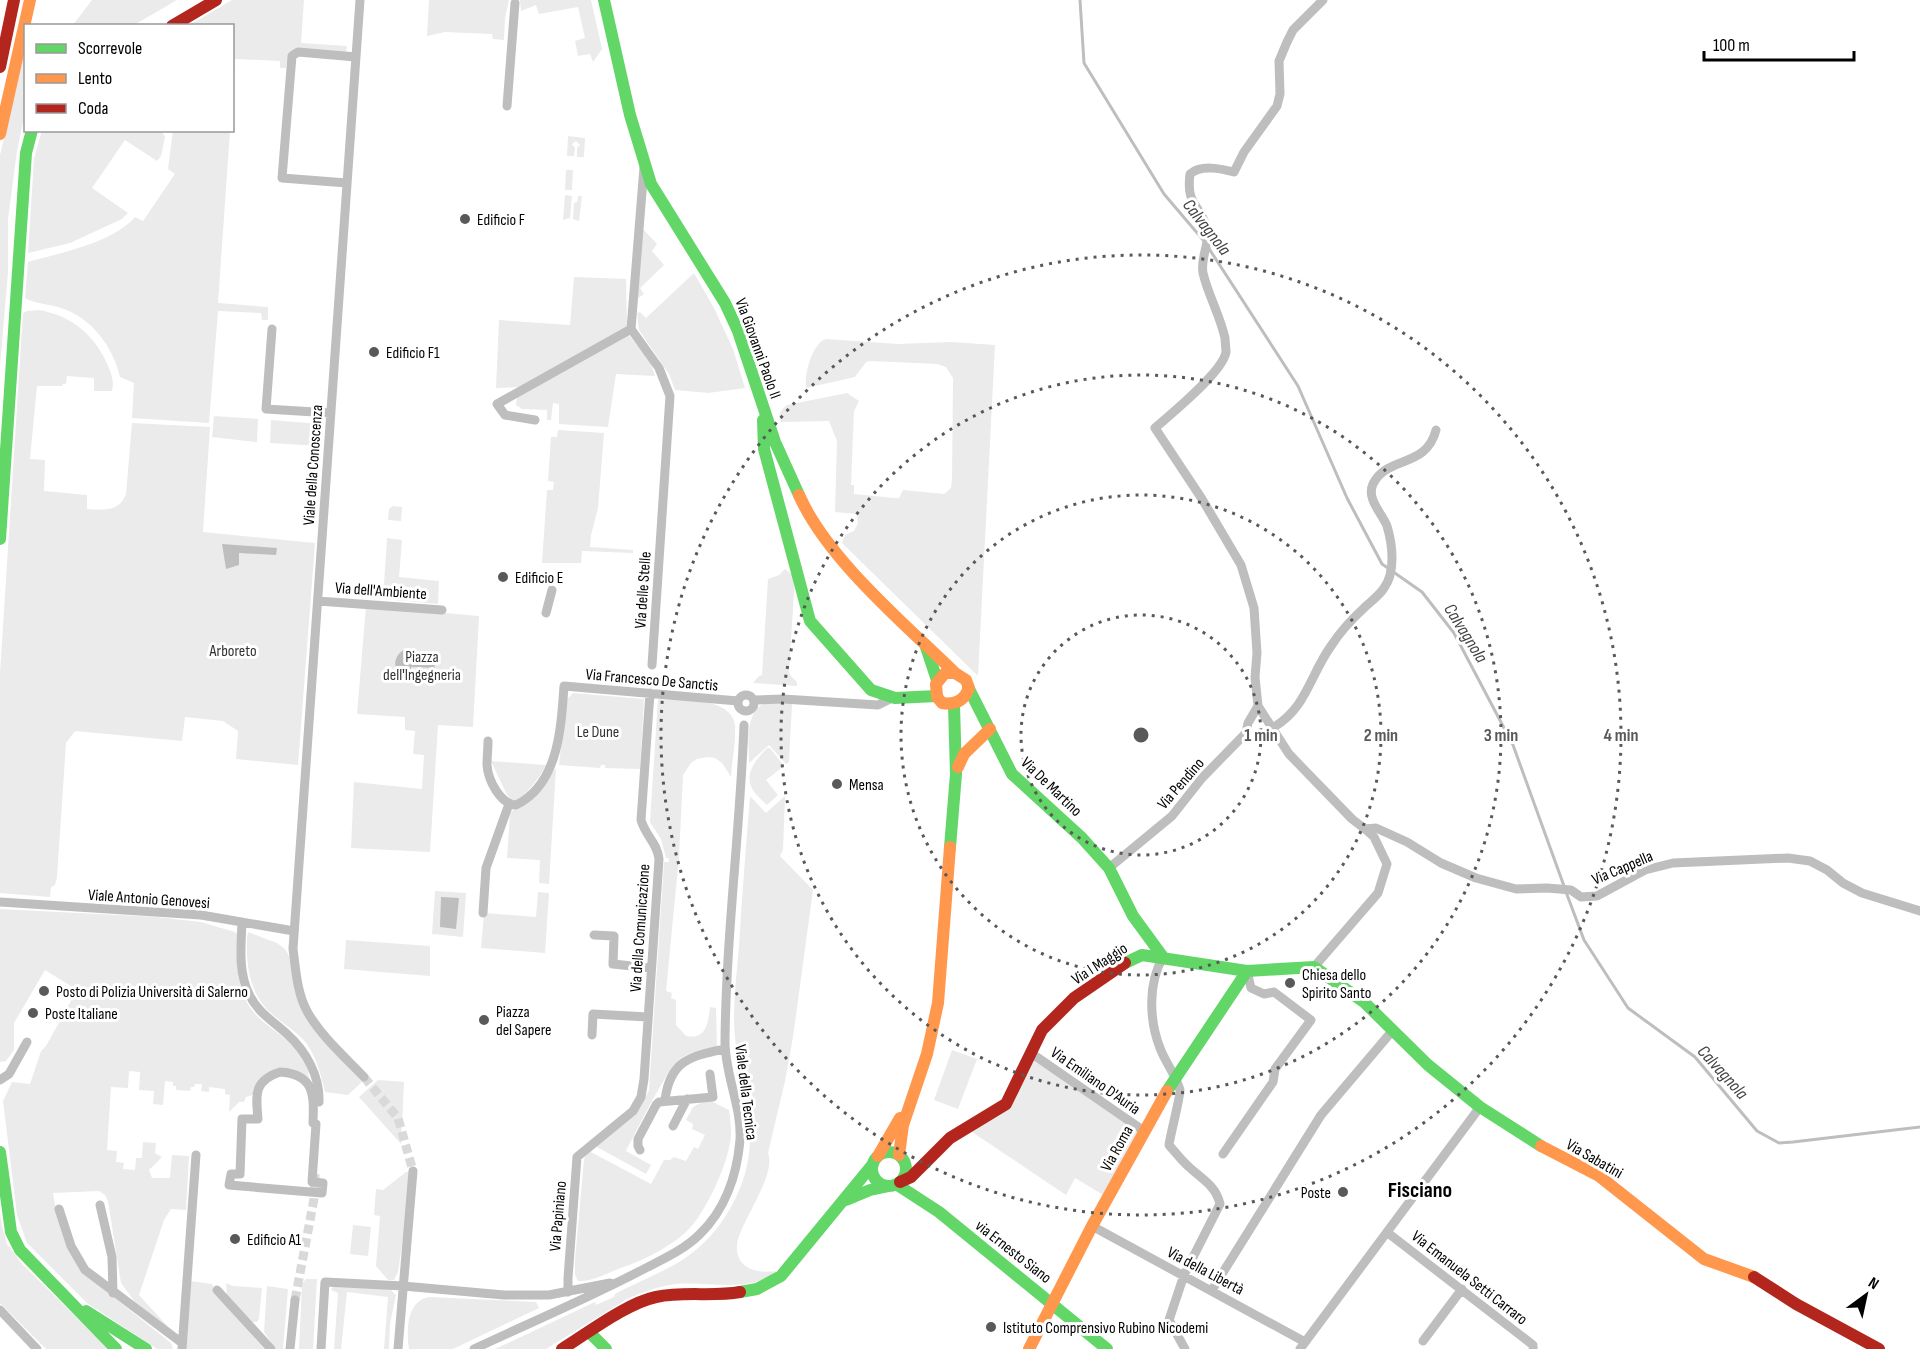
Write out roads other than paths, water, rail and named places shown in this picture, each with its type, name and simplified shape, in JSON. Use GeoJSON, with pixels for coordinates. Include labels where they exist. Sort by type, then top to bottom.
{"type":"FeatureCollection","features":[{"type":"Feature","properties":{"kind":"main road"},"geometry":{"type":"LineString","coordinates":[[0,67],[14,0]]}},
{"type":"Feature","properties":{"kind":"main road"},"geometry":{"type":"LineString","coordinates":[[25,24],[30,0]]}},
{"type":"Feature","properties":{"kind":"main road","name":"Via Giovanni Paolo II"},"geometry":{"type":"LineString","coordinates":[[604,0],[630,115],[651,184],[725,303],[738,331],[775,442],[804,507],[828,543],[865,584],[955,673]]}},
{"type":"Feature","properties":{"kind":"main road"},"geometry":{"type":"LineString","coordinates":[[175,24],[213,1]]}},
{"type":"Feature","properties":{"kind":"main road"},"geometry":{"type":"LineString","coordinates":[[0,134],[24,27]]}},
{"type":"Feature","properties":{"kind":"main road"},"geometry":{"type":"LineString","coordinates":[[0,539],[26,153],[31,132]]}},
{"type":"Feature","properties":{"kind":"main road"},"geometry":{"type":"LineString","coordinates":[[763,407],[764,448],[810,621],[871,690],[890,699],[937,696]]}},
{"type":"Feature","properties":{"kind":"main road","name":"Via Giovanni Paolo II"},"geometry":{"type":"LineString","coordinates":[[925,643],[937,680]]}},
{"type":"Feature","properties":{"kind":"main road"},"geometry":{"type":"LineString","coordinates":[[955,673],[964,678],[968,687],[963,700],[954,705],[944,703],[937,696],[935,688],[937,680],[945,674],[955,673]]}},
{"type":"Feature","properties":{"kind":"main road","name":"Via De Martino"},"geometry":{"type":"LineString","coordinates":[[968,687],[1012,774],[1082,838],[1109,868],[1133,916],[1163,957]]}},
{"type":"Feature","properties":{"kind":"main road"},"geometry":{"type":"LineString","coordinates":[[895,1184],[906,1169],[901,1157],[903,1125],[927,1054],[938,1003],[956,774],[954,705]]}},
{"type":"Feature","properties":{"kind":"main road"},"geometry":{"type":"LineString","coordinates":[[956,774],[964,754],[990,729]]}},
{"type":"Feature","properties":{"kind":"main road","name":"Via I Maggio"},"geometry":{"type":"LineString","coordinates":[[931,1156],[950,1138],[1006,1104],[1042,1030],[1074,999],[1118,966],[1142,955],[1163,957]]}},
{"type":"Feature","properties":{"kind":"main road"},"geometry":{"type":"LineString","coordinates":[[1163,957],[1243,970],[1314,967]]}},
{"type":"Feature","properties":{"kind":"main road","name":"Via Sabatini"},"geometry":{"type":"LineString","coordinates":[[1314,967],[1364,1002],[1428,1065],[1480,1107],[1550,1152],[1599,1176],[1704,1259],[1756,1278],[1796,1304],[1879,1349]]}},
{"type":"Feature","properties":{"kind":"main road","name":"Via Roma"},"geometry":{"type":"LineString","coordinates":[[1029,1349],[1144,1131],[1175,1077],[1243,970]]}},
{"type":"Feature","properties":{"kind":"main road"},"geometry":{"type":"LineString","coordinates":[[562,1349],[630,1306],[654,1298],[677,1294],[736,1293],[757,1289],[781,1276],[845,1200],[875,1160],[910,1102]]}},
{"type":"Feature","properties":{"kind":"main road"},"geometry":{"type":"LineString","coordinates":[[0,1152],[11,1232],[20,1250],[116,1349]]}},
{"type":"Feature","properties":{"kind":"main road"},"geometry":{"type":"LineString","coordinates":[[895,1184],[881,1184],[875,1178],[872,1170],[875,1160],[885,1152],[919,1160],[931,1156]]}},
{"type":"Feature","properties":{"kind":"main road"},"geometry":{"type":"LineString","coordinates":[[845,1200],[911,1177],[931,1156]]}},
{"type":"Feature","properties":{"kind":"main road","name":"via Ernesto Siano"},"geometry":{"type":"LineString","coordinates":[[895,1184],[910,1191],[940,1212],[1053,1302],[1107,1349]]}},
{"type":"Feature","properties":{"kind":"main road"},"geometry":{"type":"LineString","coordinates":[[68,1298],[146,1349]]}},
{"type":"Feature","properties":{"kind":"main road"},"geometry":{"type":"LineString","coordinates":[[589,1332],[606,1349]]}},
{"type":"Feature","properties":{"kind":"street","name":"Viale della Conoscenza"},"geometry":{"type":"LineString","coordinates":[[360,0],[293,949],[296,976],[308,1012],[320,1031],[364,1077]]}},
{"type":"Feature","properties":{"kind":"street"},"geometry":{"type":"LineString","coordinates":[[1314,967],[1378,893],[1387,864],[1374,837],[1301,767],[1258,706],[1255,677],[1257,653],[1254,608],[1241,565],[1202,498],[1155,428],[1206,381],[1226,354],[1221,324],[1206,286],[1202,268],[1204,250],[1209,236],[1201,212],[1194,205],[1189,192],[1190,174],[1194,170],[1210,169],[1234,172],[1244,152],[1277,106],[1280,94],[1279,61],[1293,30],[1323,0]]}},
{"type":"Feature","properties":{"kind":"street"},"geometry":{"type":"LineString","coordinates":[[507,106],[515,3]]}},
{"type":"Feature","properties":{"kind":"street"},"geometry":{"type":"LineString","coordinates":[[347,183],[282,178],[289,77],[292,56],[298,52],[356,57]]}},
{"type":"Feature","properties":{"kind":"street"},"geometry":{"type":"LineString","coordinates":[[535,420],[505,415],[497,404],[632,329],[644,164]]}},
{"type":"Feature","properties":{"kind":"street"},"geometry":{"type":"LineString","coordinates":[[272,329],[266,409],[331,413]]}},
{"type":"Feature","properties":{"kind":"street","name":"Via delle Stelle"},"geometry":{"type":"LineString","coordinates":[[632,329],[659,368],[670,396],[652,665]]}},
{"type":"Feature","properties":{"kind":"street"},"geometry":{"type":"LineString","coordinates":[[1274,727],[1295,711],[1330,647],[1345,626],[1384,589],[1391,570],[1391,542],[1386,524],[1373,501],[1371,487],[1377,477],[1389,469],[1426,452],[1433,442],[1436,430]]}},
{"type":"Feature","properties":{"kind":"street"},"geometry":{"type":"LineString","coordinates":[[546,613],[552,590]]}},
{"type":"Feature","properties":{"kind":"street","name":"Via dell'Ambiente"},"geometry":{"type":"LineString","coordinates":[[318,601],[442,610]]}},
{"type":"Feature","properties":{"kind":"street","name":"Via Francesco De Sanctis"},"geometry":{"type":"LineString","coordinates":[[509,804],[516,805],[525,800],[543,779],[558,745],[564,686],[650,693],[738,704]]}},
{"type":"Feature","properties":{"kind":"street","name":"Via della Comunicazione"},"geometry":{"type":"LineString","coordinates":[[589,1147],[633,1111],[638,1104],[644,1078],[659,859],[658,849],[645,832],[641,820],[650,693]]}},
{"type":"Feature","properties":{"kind":"street"},"geometry":{"type":"LineString","coordinates":[[750,710],[744,711],[738,704],[740,697],[745,694],[751,695],[754,700],[783,699],[878,705],[890,699]]}},
{"type":"Feature","properties":{"kind":"street","name":"Viale della Tecnica"},"geometry":{"type":"LineString","coordinates":[[474,1349],[601,1292],[674,1254],[700,1235],[721,1209],[736,1171],[740,1138],[737,1109],[725,1049],[726,997],[744,725],[754,705],[754,700]]}},
{"type":"Feature","properties":{"kind":"street","name":"Viale della Tecnica"},"geometry":{"type":"LineString","coordinates":[[738,704],[744,725]]}},
{"type":"Feature","properties":{"kind":"street","name":"Via Pendino"},"geometry":{"type":"LineString","coordinates":[[1109,868],[1172,816],[1202,778],[1246,733],[1248,723],[1258,706]]}},
{"type":"Feature","properties":{"kind":"street"},"geometry":{"type":"LineString","coordinates":[[483,913],[486,868],[509,804],[501,797],[490,776],[487,766],[488,741]]}},
{"type":"Feature","properties":{"kind":"street","name":"Via Cappella"},"geometry":{"type":"LineString","coordinates":[[1365,829],[1376,828],[1407,842],[1441,863],[1476,878],[1516,889],[1560,889],[1571,890],[1581,897],[1597,896],[1645,870],[1674,863],[1788,858],[1810,861],[1862,893],[1920,911]]}},
{"type":"Feature","properties":{"kind":"street","name":"Viale Antonio Genovesi"},"geometry":{"type":"LineString","coordinates":[[0,902],[201,915],[294,931]]}},
{"type":"Feature","properties":{"kind":"street"},"geometry":{"type":"LineString","coordinates":[[242,922],[240,956],[248,993],[256,1007],[296,1042],[311,1064],[319,1096],[318,1115]]}},
{"type":"Feature","properties":{"kind":"street"},"geometry":{"type":"LineString","coordinates":[[594,935],[614,936],[613,964],[651,968]]}},
{"type":"Feature","properties":{"kind":"street"},"geometry":{"type":"LineString","coordinates":[[1163,957],[1158,966],[1151,1015],[1160,1048],[1181,1093],[1174,1115],[1169,1145],[1188,1167],[1218,1194],[1220,1204],[1184,1275],[1170,1320],[1184,1347]]}},
{"type":"Feature","properties":{"kind":"street"},"geometry":{"type":"LineString","coordinates":[[1223,1154],[1273,1082],[1275,1069],[1311,1020],[1274,992],[1263,994],[1251,988],[1243,970]]}},
{"type":"Feature","properties":{"kind":"street"},"geometry":{"type":"LineString","coordinates":[[592,1035],[593,1014],[648,1017]]}},
{"type":"Feature","properties":{"kind":"street"},"geometry":{"type":"LineString","coordinates":[[1212,1290],[1321,1115],[1393,1029]]}},
{"type":"Feature","properties":{"kind":"street"},"geometry":{"type":"LineString","coordinates":[[0,1080],[9,1074],[27,1042]]}},
{"type":"Feature","properties":{"kind":"street"},"geometry":{"type":"LineString","coordinates":[[665,1100],[671,1079],[684,1062],[694,1056],[725,1049]]}},
{"type":"Feature","properties":{"kind":"street","name":"Via Emiliano D'Auria"},"geometry":{"type":"LineString","coordinates":[[1031,1053],[1144,1131]]}},
{"type":"Feature","properties":{"kind":"street"},"geometry":{"type":"LineString","coordinates":[[280,1072],[301,1077],[308,1084],[314,1098],[313,1124],[316,1124],[312,1182],[323,1183],[322,1193],[232,1185],[229,1185],[231,1174],[240,1174],[242,1119],[258,1119],[256,1094],[261,1084],[269,1076],[280,1072]]}},
{"type":"Feature","properties":{"kind":"street"},"geometry":{"type":"LineString","coordinates":[[640,1150],[638,1139],[656,1105],[665,1100],[713,1097],[710,1074]]}},
{"type":"Feature","properties":{"kind":"street"},"geometry":{"type":"LineString","coordinates":[[673,1126],[687,1099]]}},
{"type":"Feature","properties":{"kind":"street"},"geometry":{"type":"LineString","coordinates":[[1303,1345],[1480,1107]]}},
{"type":"Feature","properties":{"kind":"street","name":"Via Papiniano"},"geometry":{"type":"LineString","coordinates":[[566,1293],[577,1157],[589,1147]]}},
{"type":"Feature","properties":{"kind":"street"},"geometry":{"type":"LineString","coordinates":[[182,1346],[196,1155]]}},
{"type":"Feature","properties":{"kind":"street"},"geometry":{"type":"LineString","coordinates":[[398,1349],[413,1171]]}},
{"type":"Feature","properties":{"kind":"street"},"geometry":{"type":"LineString","coordinates":[[100,1205],[112,1257],[113,1293]]}},
{"type":"Feature","properties":{"kind":"street"},"geometry":{"type":"LineString","coordinates":[[59,1209],[71,1246],[85,1270],[182,1346]]}},
{"type":"Feature","properties":{"kind":"street","name":"Via della Libertà"},"geometry":{"type":"LineString","coordinates":[[1092,1226],[1212,1290],[1303,1345]]}},
{"type":"Feature","properties":{"kind":"street","name":"Via Emanuela Setti Carraro"},"geometry":{"type":"LineString","coordinates":[[1388,1233],[1533,1347]]}},
{"type":"Feature","properties":{"kind":"street"},"geometry":{"type":"LineString","coordinates":[[321,1349],[325,1282],[504,1295],[549,1295],[621,1280]]}},
{"type":"Feature","properties":{"kind":"street"},"geometry":{"type":"LineString","coordinates":[[1423,1341],[1462,1289]]}},
{"type":"Feature","properties":{"kind":"street"},"geometry":{"type":"LineString","coordinates":[[217,1290],[271,1349]]}},
{"type":"Feature","properties":{"kind":"street"},"geometry":{"type":"LineString","coordinates":[[541,1318],[560,1305],[566,1293]]}},
{"type":"Feature","properties":{"kind":"street"},"geometry":{"type":"LineString","coordinates":[[291,1349],[295,1300]]}},
{"type":"Feature","properties":{"kind":"street"},"geometry":{"type":"LineString","coordinates":[[0,1310],[38,1349]]}},
{"type":"Feature","properties":{"kind":"waterway","name":"Calvagnola"},"geometry":{"type":"LineString","coordinates":[[1080,0],[1084,63],[1164,194],[1204,241]]}},
{"type":"Feature","properties":{"kind":"waterway","name":"Calvagnola"},"geometry":{"type":"LineString","coordinates":[[1208,247],[1298,386],[1347,498],[1382,564],[1422,592],[1454,633],[1513,745],[1564,886]]}},
{"type":"Feature","properties":{"kind":"waterway","name":"Calvagnola"},"geometry":{"type":"LineString","coordinates":[[1566,892],[1584,940],[1628,1008],[1695,1057],[1757,1131],[1779,1143],[1920,1127]]}},
{"type":"Feature","properties":{"kind":"tunnel"},"geometry":{"type":"LineString","coordinates":[[364,1077],[398,1118],[413,1171]]}},
{"type":"Feature","properties":{"kind":"tunnel"},"geometry":{"type":"LineString","coordinates":[[295,1300],[314,1199],[315,1174]]}},
{"type":"Feature","properties":{"kind":"place","name":"Edificio F"},"geometry":{"type":"Point","coordinates":[465,219]}},
{"type":"Feature","properties":{"kind":"place","name":"Edificio F1"},"geometry":{"type":"Point","coordinates":[374,352]}},
{"type":"Feature","properties":{"kind":"place","name":"Edificio E"},"geometry":{"type":"Point","coordinates":[503,577]}},
{"type":"Feature","properties":{"kind":"place","name":"Mensa"},"geometry":{"type":"Point","coordinates":[837,784]}},
{"type":"Feature","properties":{"kind":"place","name":"Chiesa dello Spirito Santo"},"geometry":{"type":"Point","coordinates":[1290,983]}},
{"type":"Feature","properties":{"kind":"place","name":"Posto di Polizia Università di Salerno"},"geometry":{"type":"Point","coordinates":[44,991]}},
{"type":"Feature","properties":{"kind":"place","name":"Poste Italiane"},"geometry":{"type":"Point","coordinates":[33,1013]}},
{"type":"Feature","properties":{"kind":"place","name":"Piazza del Sapere"},"geometry":{"type":"Point","coordinates":[484,1020]}},
{"type":"Feature","properties":{"kind":"place","name":"Poste"},"geometry":{"type":"Point","coordinates":[1343,1192]}},
{"type":"Feature","properties":{"kind":"place","name":"Edificio A1"},"geometry":{"type":"Point","coordinates":[235,1239]}},
{"type":"Feature","properties":{"kind":"place","name":"Istituto Comprensivo Rubino Nicodemi"},"geometry":{"type":"Point","coordinates":[991,1327]}},
{"type":"Feature","properties":{"kind":"district","name":"Fisciano"},"geometry":{"type":"Point","coordinates":[1420,1189]}},
{"type":"Feature","properties":{"kind":"park label","name":"Arboreto"},"geometry":{"type":"Point","coordinates":[233,650]}},
{"type":"Feature","properties":{"kind":"park label","name":"Piazza dell'Ingegneria"},"geometry":{"type":"Point","coordinates":[422,665]}},
{"type":"Feature","properties":{"kind":"park label","name":"Le Dune"},"geometry":{"type":"Point","coordinates":[598,731]}}]}
